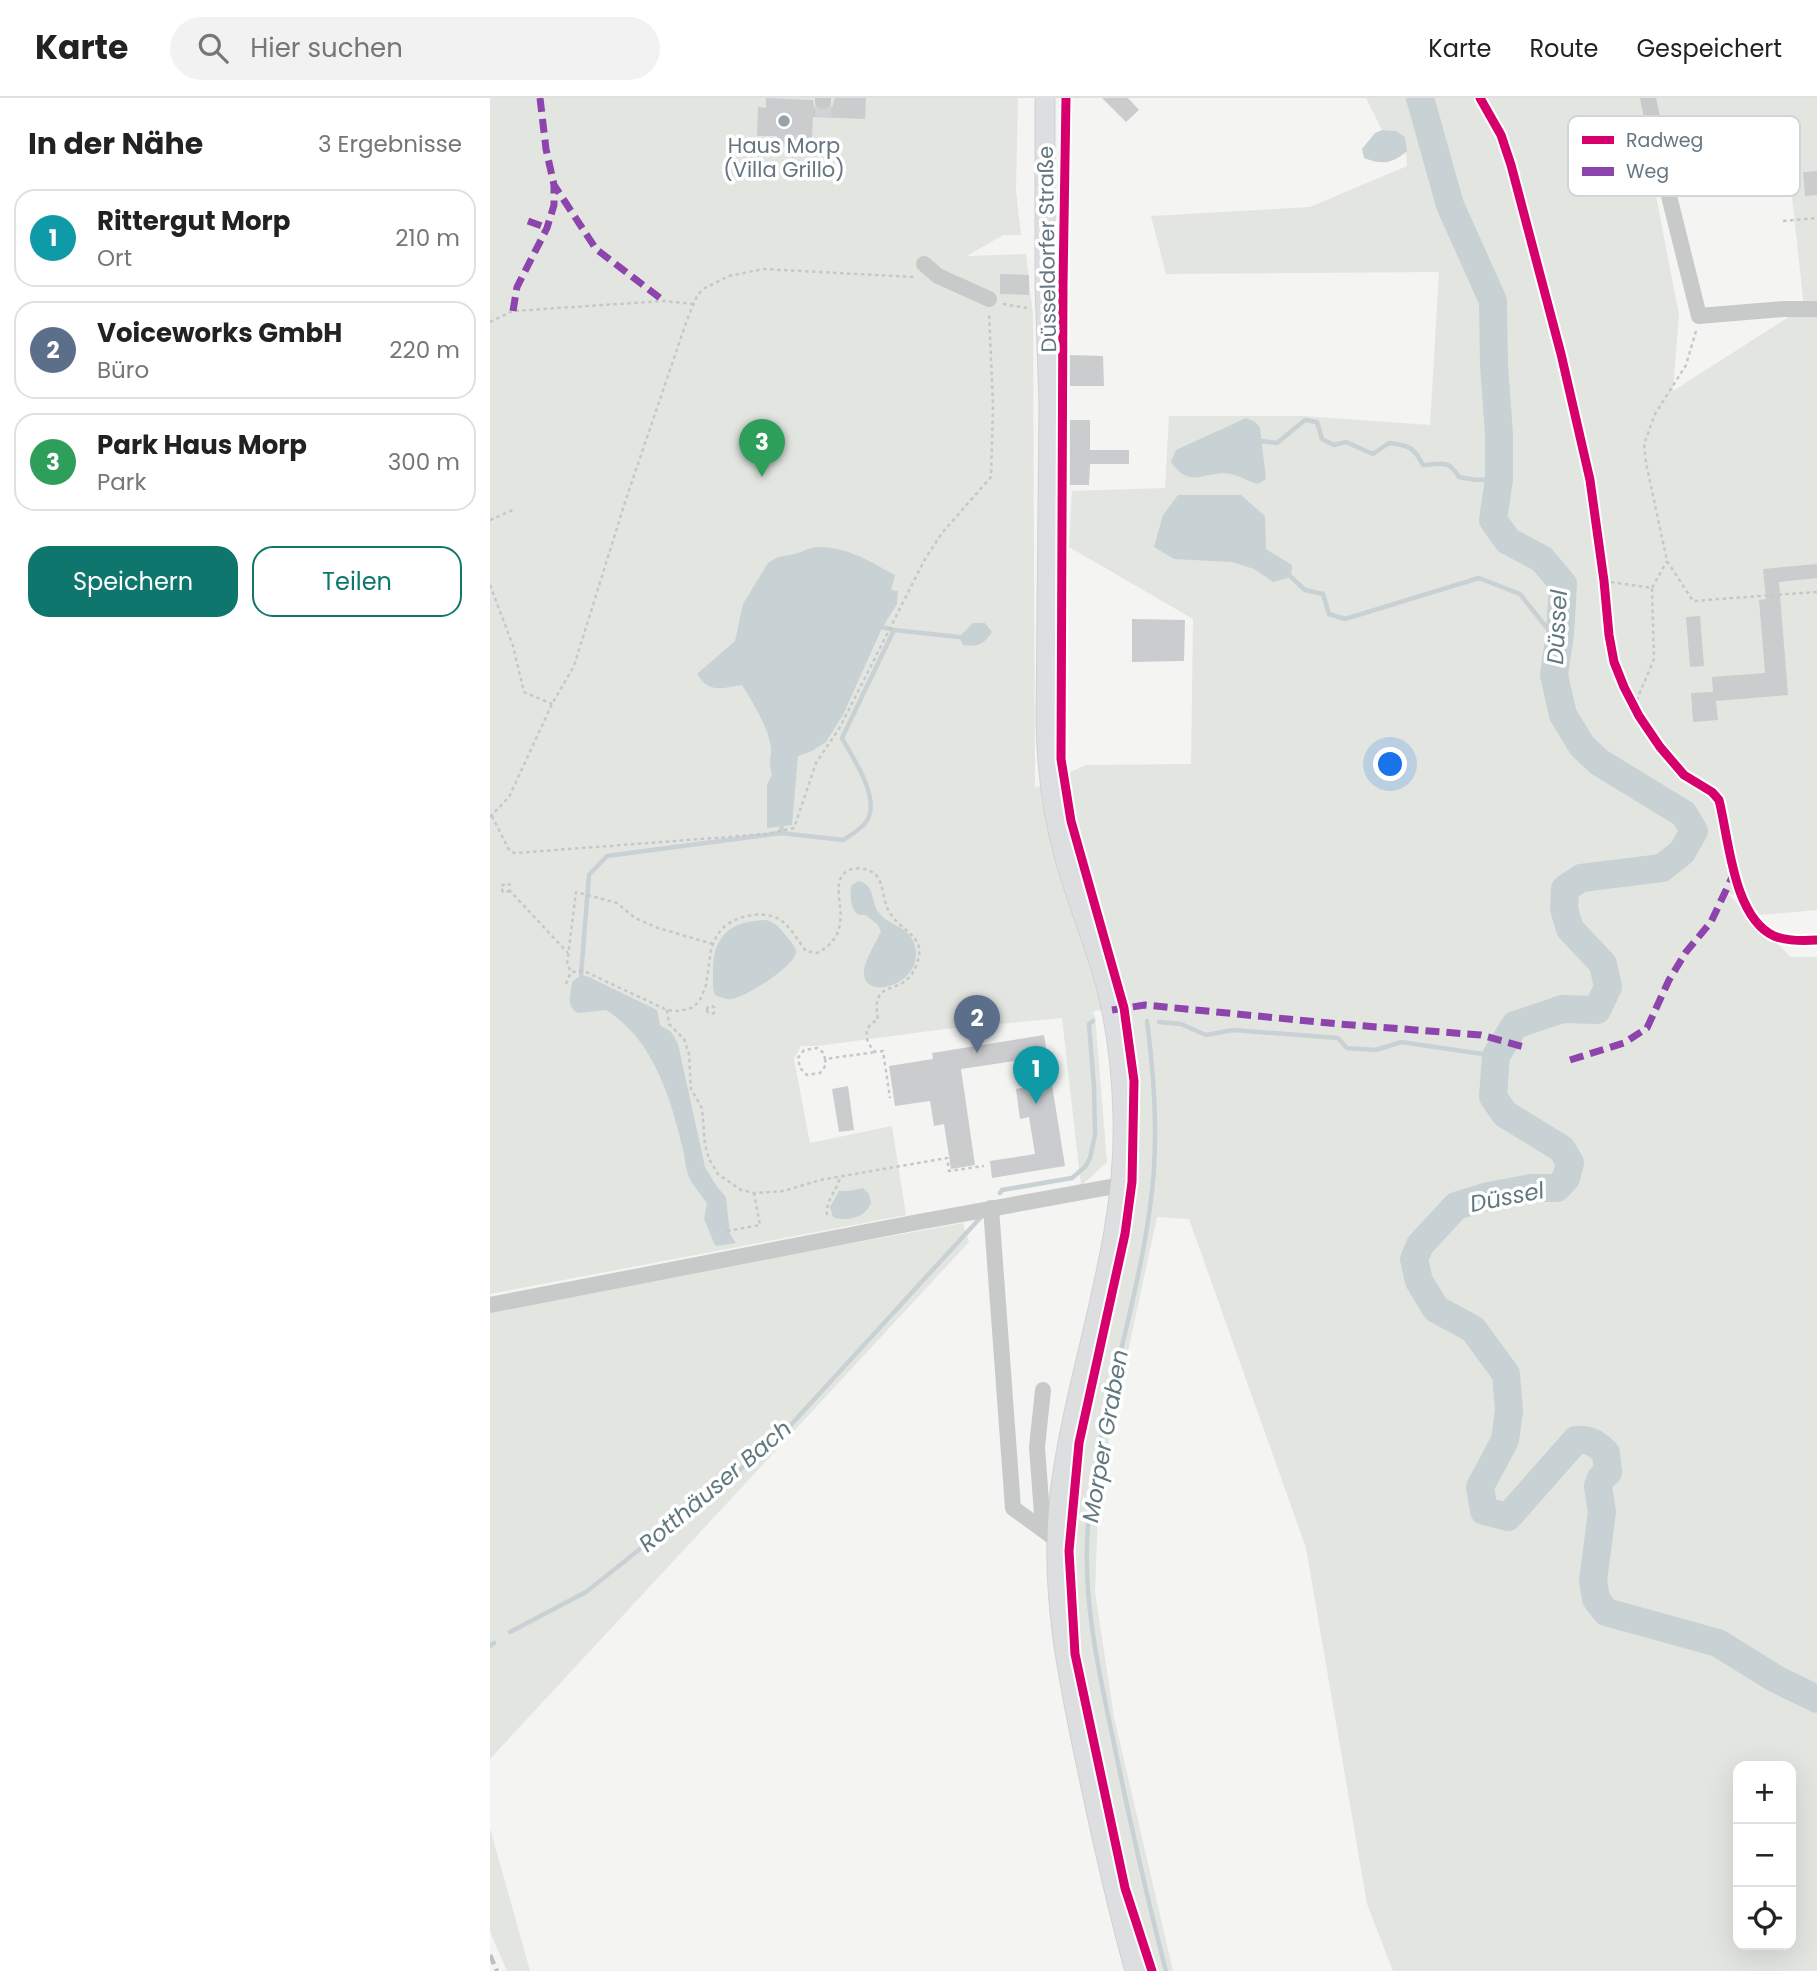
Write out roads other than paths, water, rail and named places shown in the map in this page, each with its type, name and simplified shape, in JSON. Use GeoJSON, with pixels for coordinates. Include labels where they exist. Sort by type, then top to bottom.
{"type":"FeatureCollection","features":[{"type":"Feature","properties":{"kind":"main road","name":"Düsseldorfer Straße"},"geometry":{"type":"LineString","coordinates":[[1045,98],[1045,285],[1049,404],[1046,670],[1048,773],[1064,857],[1100,965],[1115,1026],[1123,1111],[1121,1185],[1109,1268],[1050,1534],[1064,1661],[1111,1878],[1135,1971]]}},
{"type":"Feature","properties":{"kind":"street"},"geometry":{"type":"LineString","coordinates":[[1648,98],[1652,116]]}},
{"type":"Feature","properties":{"kind":"street"},"geometry":{"type":"LineString","coordinates":[[1669,196],[1699,316],[1817,309]]}},
{"type":"Feature","properties":{"kind":"street"},"geometry":{"type":"LineString","coordinates":[[924,264],[938,276],[997,302]]}},
{"type":"Feature","properties":{"kind":"street"},"geometry":{"type":"LineString","coordinates":[[490,1305],[1121,1185]]}},
{"type":"Feature","properties":{"kind":"street"},"geometry":{"type":"LineString","coordinates":[[991,1208],[1013,1508],[1050,1534]]}},
{"type":"Feature","properties":{"kind":"street"},"geometry":{"type":"LineString","coordinates":[[1043,1390],[1037,1447],[1050,1534]]}},
{"type":"Feature","properties":{"kind":"waterway","name":"Düssel"},"geometry":{"type":"LineString","coordinates":[[1420,98],[1450,205],[1493,301],[1499,434],[1499,479],[1493,520],[1508,541],[1542,559],[1563,584],[1554,675],[1563,715],[1582,746],[1599,762],[1684,814],[1694,831],[1682,852],[1662,868],[1581,878],[1565,889],[1564,909],[1570,929],[1603,964],[1608,987],[1597,1010],[1562,1009],[1515,1025],[1496,1056],[1493,1097],[1505,1114],[1562,1149],[1570,1163],[1566,1178],[1557,1188],[1531,1188],[1456,1206],[1420,1245],[1414,1259],[1419,1281],[1436,1309],[1473,1329],[1506,1374],[1509,1411],[1505,1440],[1480,1487],[1484,1511],[1508,1517],[1576,1440],[1596,1444],[1606,1453],[1608,1472],[1601,1478],[1598,1486],[1602,1512],[1593,1581],[1596,1599],[1606,1612],[1718,1643],[1776,1679],[1817,1699]]}},
{"type":"Feature","properties":{"kind":"waterway"},"geometry":{"type":"LineString","coordinates":[[1261,441],[1277,443],[1305,420],[1317,422],[1322,439],[1334,445],[1346,442],[1373,454],[1389,443],[1401,445],[1417,454],[1423,465],[1448,465],[1459,477],[1476,480],[1499,479]]}},
{"type":"Feature","properties":{"kind":"waterway"},"geometry":{"type":"LineString","coordinates":[[1291,577],[1305,590],[1323,594],[1329,614],[1345,619],[1479,578],[1520,594],[1547,628],[1560,634]]}},
{"type":"Feature","properties":{"kind":"waterway"},"geometry":{"type":"LineString","coordinates":[[882,627],[894,630]]}},
{"type":"Feature","properties":{"kind":"waterway"},"geometry":{"type":"LineString","coordinates":[[781,833],[843,840],[864,825],[870,813],[871,802],[864,779],[842,738],[894,630],[959,637]]}},
{"type":"Feature","properties":{"kind":"waterway"},"geometry":{"type":"LineString","coordinates":[[581,975],[589,875],[607,856],[781,833],[782,826]]}},
{"type":"Feature","properties":{"kind":"waterway","name":"Rotthäuser Bach"},"geometry":{"type":"LineString","coordinates":[[1000,1193],[1002,1190],[1072,1178],[1085,1167],[1090,1158],[1095,1135],[1089,1024],[1093,1021]]}},
{"type":"Feature","properties":{"kind":"waterway","name":"Morper Graben"},"geometry":{"type":"LineString","coordinates":[[1147,1021],[1155,1114],[1153,1184],[1144,1247],[1108,1404],[1093,1484],[1088,1524],[1087,1578],[1102,1686],[1166,1971]]}},
{"type":"Feature","properties":{"kind":"waterway","name":"Rotthäuser Bach"},"geometry":{"type":"LineString","coordinates":[[1159,1022],[1181,1024],[1206,1035],[1233,1030],[1338,1038],[1347,1048],[1376,1050],[1401,1042],[1496,1056]]}},
{"type":"Feature","properties":{"kind":"waterway","name":"Rotthäuser Bach"},"geometry":{"type":"LineString","coordinates":[[510,1632],[586,1592],[777,1440],[981,1217]]}},
{"type":"Feature","properties":{"kind":"waterway","name":"Rotthäuser Bach"},"geometry":{"type":"LineString","coordinates":[[490,1646],[494,1643]]}},
{"type":"Feature","properties":{"kind":"tunnel"},"geometry":{"type":"LineString","coordinates":[[823,101],[824,118]]}},
{"type":"Feature","properties":{"kind":"railway"},"geometry":{"type":"LineString","coordinates":[[490,1955],[497,1971]]}},
{"type":"Feature","properties":{"kind":"place","name":"Haus Morp (Villa Grillo)"},"geometry":{"type":"Point","coordinates":[784,121]}},
{"type":"Feature","properties":{"kind":"place","name":"Park Haus Morp"},"geometry":{"type":"Point","coordinates":[762,477]}},
{"type":"Feature","properties":{"kind":"place","name":"Voiceworks GmbH"},"geometry":{"type":"Point","coordinates":[977,1053]}},
{"type":"Feature","properties":{"kind":"place","name":"Rittergut Morp"},"geometry":{"type":"Point","coordinates":[1036,1104]}}]}
